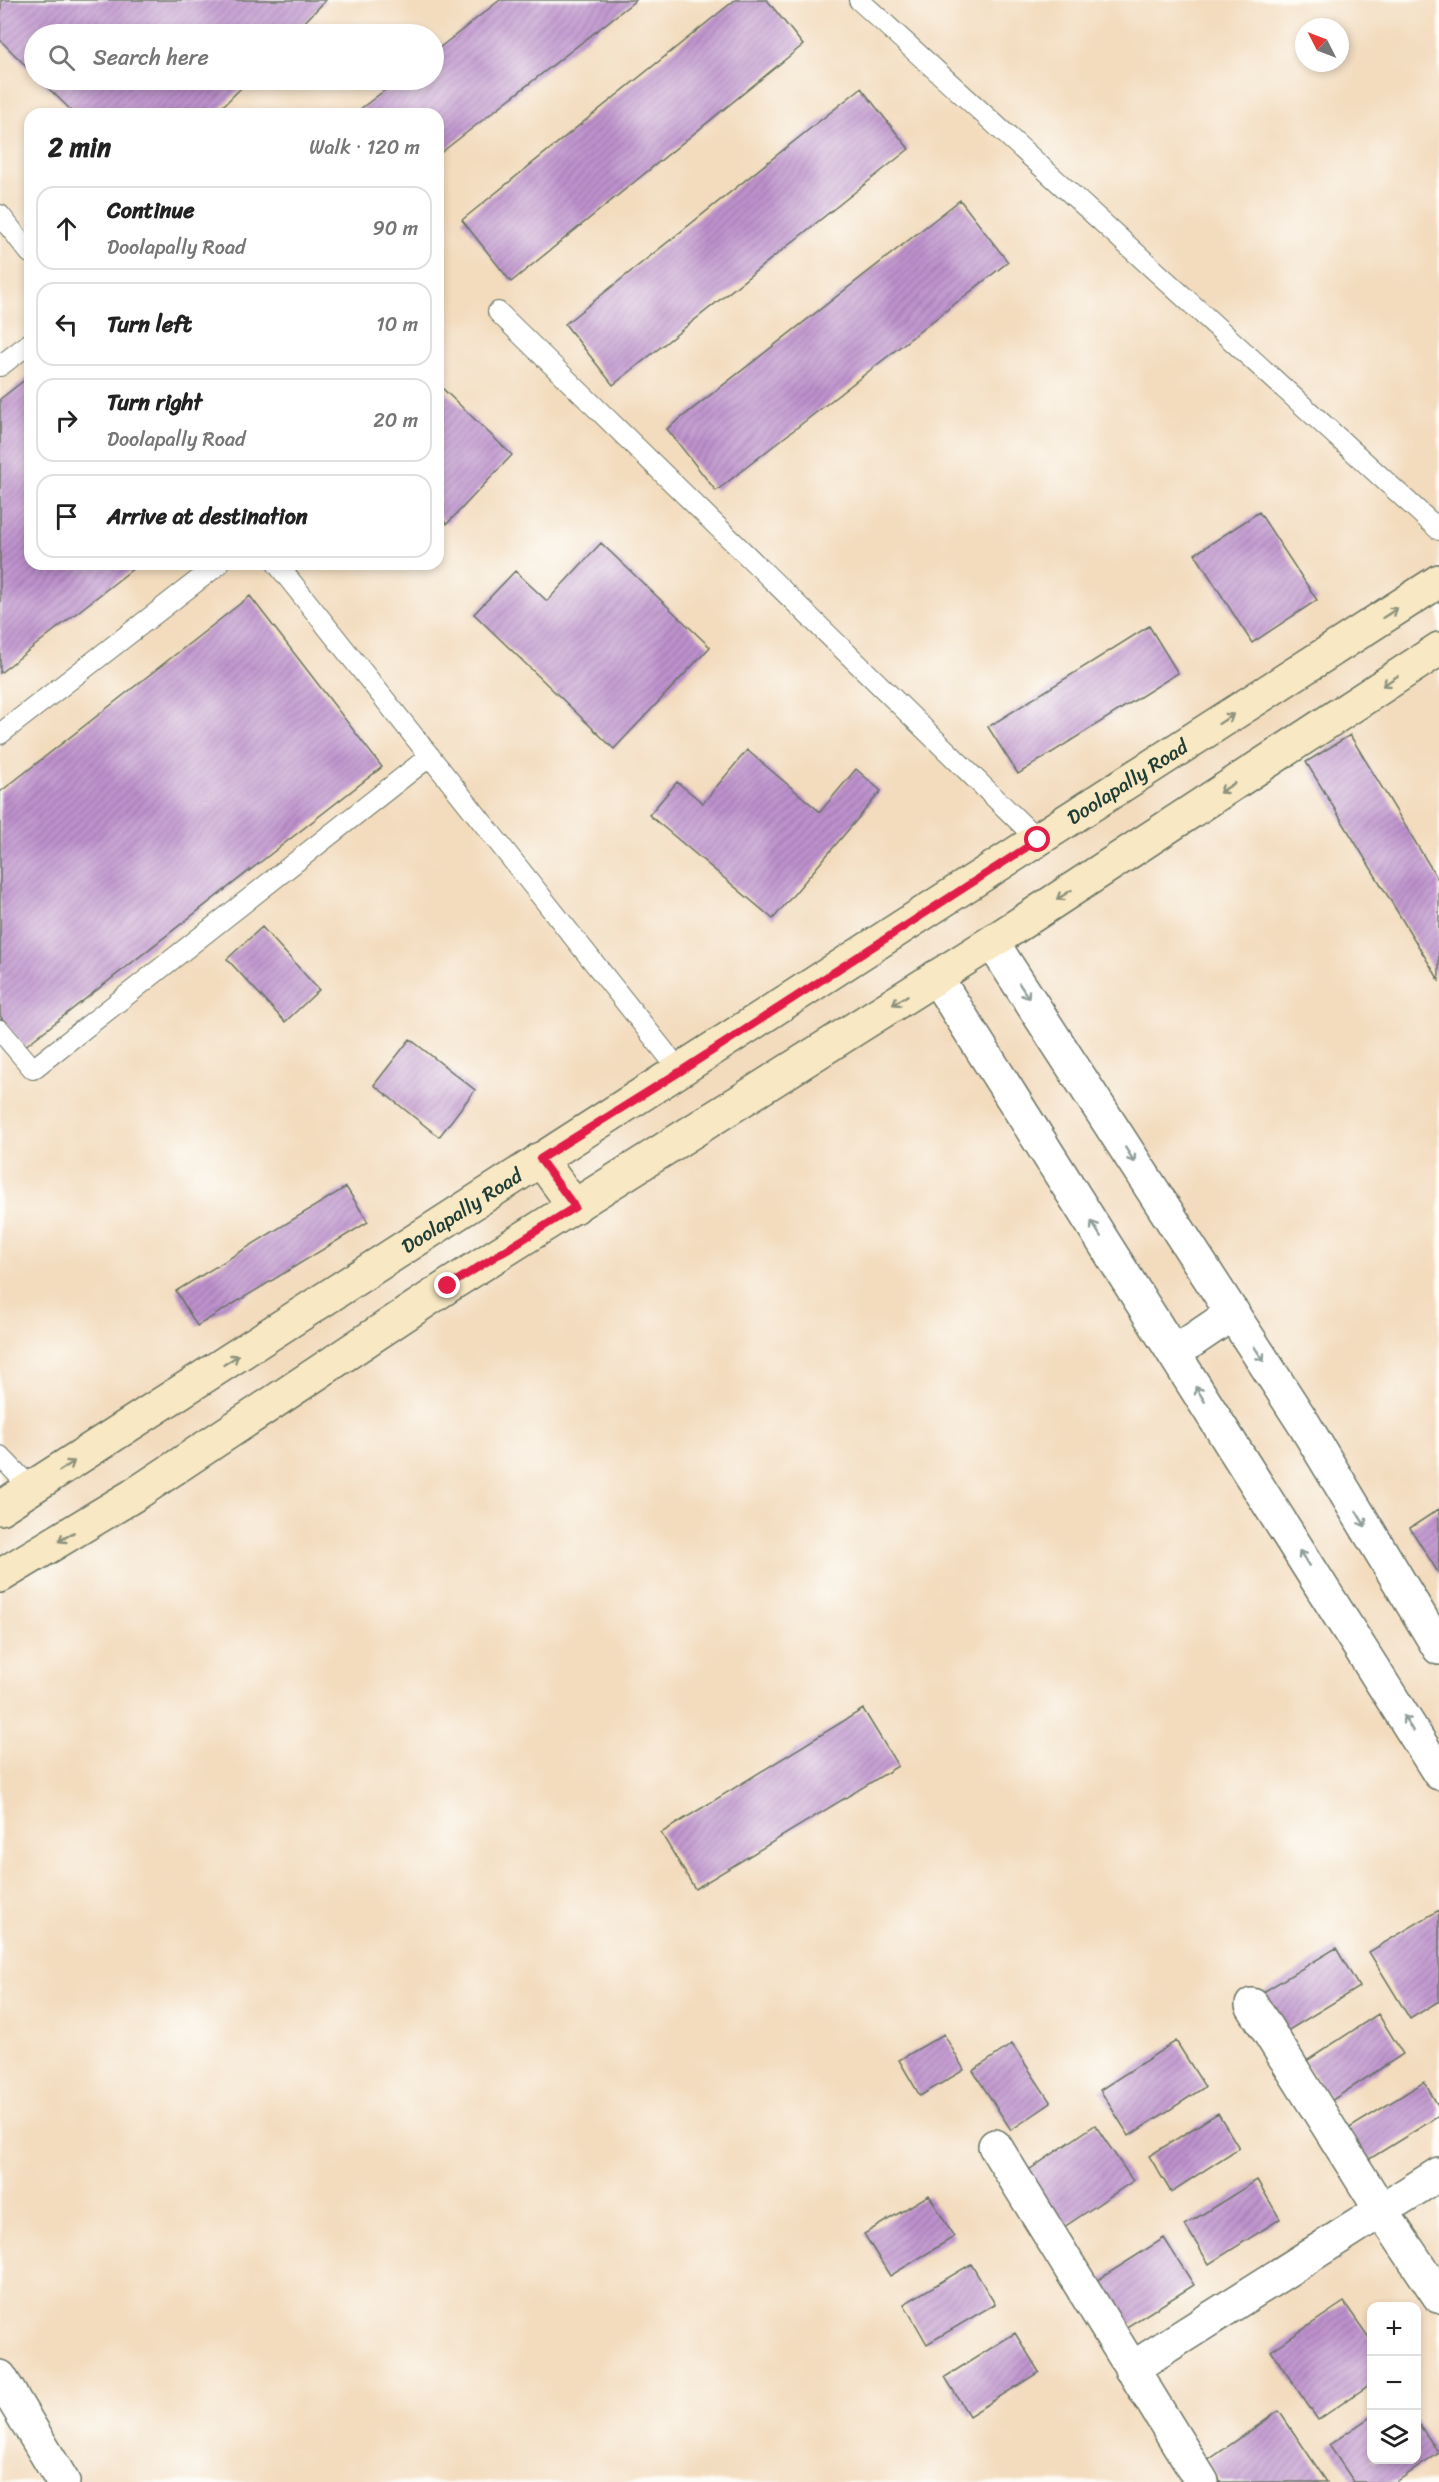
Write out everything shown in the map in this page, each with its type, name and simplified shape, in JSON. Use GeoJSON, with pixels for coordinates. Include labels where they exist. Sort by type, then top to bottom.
{"type":"FeatureCollection","features":[{"type":"Feature","properties":{"kind":"main road","name":"Doolapally Road"},"geometry":{"type":"LineString","coordinates":[[0,1508],[1439,581]]}},
{"type":"Feature","properties":{"kind":"main road"},"geometry":{"type":"LineString","coordinates":[[0,1576],[134,1496],[448,1286],[993,942],[1439,649]]}},
{"type":"Feature","properties":{"kind":"main road"},"geometry":{"type":"LineString","coordinates":[[540,1159],[575,1207]]}},
{"type":"Feature","properties":{"kind":"street"},"geometry":{"type":"LineString","coordinates":[[993,942],[1304,1424],[1439,1648]]}},
{"type":"Feature","properties":{"kind":"street"},"geometry":{"type":"LineString","coordinates":[[936,977],[1439,1773]]}},
{"type":"Feature","properties":{"kind":"street"},"geometry":{"type":"LineString","coordinates":[[1174,1353],[1233,1313]]}},
{"type":"Feature","properties":{"kind":"street"},"geometry":{"type":"LineString","coordinates":[[1252,2005],[1381,2210],[1439,2296]]}},
{"type":"Feature","properties":{"kind":"street"},"geometry":{"type":"LineString","coordinates":[[995,2146],[1202,2482]]}},
{"type":"Feature","properties":{"kind":"street"},"geometry":{"type":"LineString","coordinates":[[1131,2369],[1439,2175]]}},
{"type":"Feature","properties":{"kind":"street"},"geometry":{"type":"LineString","coordinates":[[0,2377],[63,2482]]}},
{"type":"Feature","properties":{"kind":"lane"},"geometry":{"type":"LineString","coordinates":[[859,0],[1439,530]]}},
{"type":"Feature","properties":{"kind":"lane"},"geometry":{"type":"LineString","coordinates":[[0,215],[24,245]]}},
{"type":"Feature","properties":{"kind":"lane"},"geometry":{"type":"LineString","coordinates":[[498,312],[1038,840]]}},
{"type":"Feature","properties":{"kind":"lane"},"geometry":{"type":"LineString","coordinates":[[0,366],[24,348]]}},
{"type":"Feature","properties":{"kind":"lane"},"geometry":{"type":"LineString","coordinates":[[0,734],[211,570]]}},
{"type":"Feature","properties":{"kind":"lane"},"geometry":{"type":"LineString","coordinates":[[283,570],[681,1071]]}},
{"type":"Feature","properties":{"kind":"lane"},"geometry":{"type":"LineString","coordinates":[[0,1030],[33,1068],[430,756]]}},
{"type":"Feature","properties":{"kind":"lane"},"geometry":{"type":"LineString","coordinates":[[0,1456],[32,1489]]}},
{"type":"Feature","properties":{"kind":"building"},"geometry":{"type":"Polygon","coordinates":[[[1,0],[326,0],[303,24],[24,24],[24,64],[0,40],[1,0]]]}},
{"type":"Feature","properties":{"kind":"building"},"geometry":{"type":"Polygon","coordinates":[[[500,0],[636,0],[444,150],[444,108],[362,108],[385,90],[444,90],[444,44],[500,0]]]}},
{"type":"Feature","properties":{"kind":"building"},"geometry":{"type":"Polygon","coordinates":[[[735,0],[767,0],[803,45],[511,282],[462,220],[735,0]]]}},
{"type":"Feature","properties":{"kind":"building"},"geometry":{"type":"Polygon","coordinates":[[[861,88],[909,149],[613,385],[565,324],[861,88]]]}},
{"type":"Feature","properties":{"kind":"building"},"geometry":{"type":"Polygon","coordinates":[[[50,90],[239,90],[221,108],[69,108],[50,90]]]}},
{"type":"Feature","properties":{"kind":"building"},"geometry":{"type":"Polygon","coordinates":[[[960,200],[1008,262],[716,491],[667,429],[960,200]]]}},
{"type":"Feature","properties":{"kind":"building"},"geometry":{"type":"Polygon","coordinates":[[[24,381],[24,570],[131,570],[0,673],[0,399],[24,381]]]}},
{"type":"Feature","properties":{"kind":"building"},"geometry":{"type":"Polygon","coordinates":[[[444,390],[512,455],[447,524],[444,521],[444,390]]]}},
{"type":"Feature","properties":{"kind":"building"},"geometry":{"type":"Polygon","coordinates":[[[1259,512],[1317,600],[1252,643],[1195,554],[1259,512]]]}},
{"type":"Feature","properties":{"kind":"building"},"geometry":{"type":"Polygon","coordinates":[[[601,543],[710,647],[614,749],[474,614],[515,571],[547,601],[601,543]]]}},
{"type":"Feature","properties":{"kind":"building"},"geometry":{"type":"Polygon","coordinates":[[[250,596],[382,767],[24,1047],[0,1016],[0,792],[250,596]]]}},
{"type":"Feature","properties":{"kind":"building"},"geometry":{"type":"Polygon","coordinates":[[[1149,626],[1178,673],[1018,774],[988,727],[1149,626]]]}},
{"type":"Feature","properties":{"kind":"building"},"geometry":{"type":"Polygon","coordinates":[[[1350,735],[1439,881],[1439,980],[1306,762],[1350,735]]]}},
{"type":"Feature","properties":{"kind":"building"},"geometry":{"type":"Polygon","coordinates":[[[747,750],[820,812],[856,769],[881,791],[773,919],[649,815],[677,782],[703,803],[747,750]]]}},
{"type":"Feature","properties":{"kind":"building"},"geometry":{"type":"Polygon","coordinates":[[[262,927],[319,990],[285,1022],[227,959],[262,927]]]}},
{"type":"Feature","properties":{"kind":"building"},"geometry":{"type":"Polygon","coordinates":[[[410,1039],[475,1090],[439,1137],[374,1085],[410,1039]]]}},
{"type":"Feature","properties":{"kind":"building"},"geometry":{"type":"Polygon","coordinates":[[[346,1187],[368,1222],[197,1326],[176,1291],[346,1187]]]}},
{"type":"Feature","properties":{"kind":"building"},"geometry":{"type":"Polygon","coordinates":[[[1439,1509],[1439,1574],[1410,1528],[1439,1509]]]}},
{"type":"Feature","properties":{"kind":"building"},"geometry":{"type":"Polygon","coordinates":[[[863,1709],[898,1766],[695,1889],[661,1833],[863,1709]]]}},
{"type":"Feature","properties":{"kind":"building"},"geometry":{"type":"Polygon","coordinates":[[[1439,1910],[1439,2001],[1410,2019],[1369,1952],[1439,1910]]]}},
{"type":"Feature","properties":{"kind":"building"},"geometry":{"type":"Polygon","coordinates":[[[1336,1948],[1359,1987],[1284,2033],[1260,1994],[1336,1948]]]}},
{"type":"Feature","properties":{"kind":"building"},"geometry":{"type":"Polygon","coordinates":[[[1378,2014],[1403,2054],[1331,2101],[1305,2062],[1378,2014]]]}},
{"type":"Feature","properties":{"kind":"building"},"geometry":{"type":"Polygon","coordinates":[[[944,2034],[964,2070],[920,2096],[899,2060],[944,2034]]]}},
{"type":"Feature","properties":{"kind":"building"},"geometry":{"type":"Polygon","coordinates":[[[1176,2041],[1205,2087],[1129,2136],[1100,2090],[1176,2041]]]}},
{"type":"Feature","properties":{"kind":"building"},"geometry":{"type":"Polygon","coordinates":[[[1012,2044],[1051,2103],[1011,2130],[973,2071],[1012,2044]]]}},
{"type":"Feature","properties":{"kind":"building"},"geometry":{"type":"Polygon","coordinates":[[[1424,2082],[1439,2107],[1439,2116],[1368,2160],[1348,2129],[1424,2082]]]}},
{"type":"Feature","properties":{"kind":"building"},"geometry":{"type":"Polygon","coordinates":[[[1218,2113],[1239,2148],[1171,2192],[1149,2156],[1218,2113]]]}},
{"type":"Feature","properties":{"kind":"building"},"geometry":{"type":"Polygon","coordinates":[[[1095,2125],[1133,2181],[1061,2229],[1023,2174],[1095,2125]]]}},
{"type":"Feature","properties":{"kind":"building"},"geometry":{"type":"Polygon","coordinates":[[[1257,2180],[1280,2219],[1209,2264],[1185,2225],[1257,2180]]]}},
{"type":"Feature","properties":{"kind":"building"},"geometry":{"type":"Polygon","coordinates":[[[929,2195],[954,2237],[890,2276],[864,2234],[929,2195]]]}},
{"type":"Feature","properties":{"kind":"building"},"geometry":{"type":"Polygon","coordinates":[[[1164,2238],[1194,2285],[1122,2330],[1093,2283],[1164,2238]]]}},
{"type":"Feature","properties":{"kind":"building"},"geometry":{"type":"Polygon","coordinates":[[[971,2264],[995,2304],[927,2344],[904,2304],[971,2264]]]}},
{"type":"Feature","properties":{"kind":"building"},"geometry":{"type":"Polygon","coordinates":[[[1344,2302],[1367,2335],[1367,2386],[1318,2420],[1271,2351],[1344,2302]]]}},
{"type":"Feature","properties":{"kind":"building"},"geometry":{"type":"Polygon","coordinates":[[[1015,2333],[1039,2372],[969,2416],[945,2377],[1015,2333]]]}},
{"type":"Feature","properties":{"kind":"building"},"geometry":{"type":"Polygon","coordinates":[[[1279,2411],[1327,2482],[1221,2482],[1207,2461],[1279,2411]]]}},
{"type":"Feature","properties":{"kind":"building"},"geometry":{"type":"Polygon","coordinates":[[[1367,2419],[1367,2464],[1421,2464],[1421,2427],[1439,2453],[1396,2482],[1354,2482],[1329,2445],[1367,2419]]]}},
{"type":"Feature","properties":{"kind":"route"},"geometry":{"type":"LineString","coordinates":[[448,1286],[575,1207],[540,1159],[681,1071],[1038,840]]}}]}
